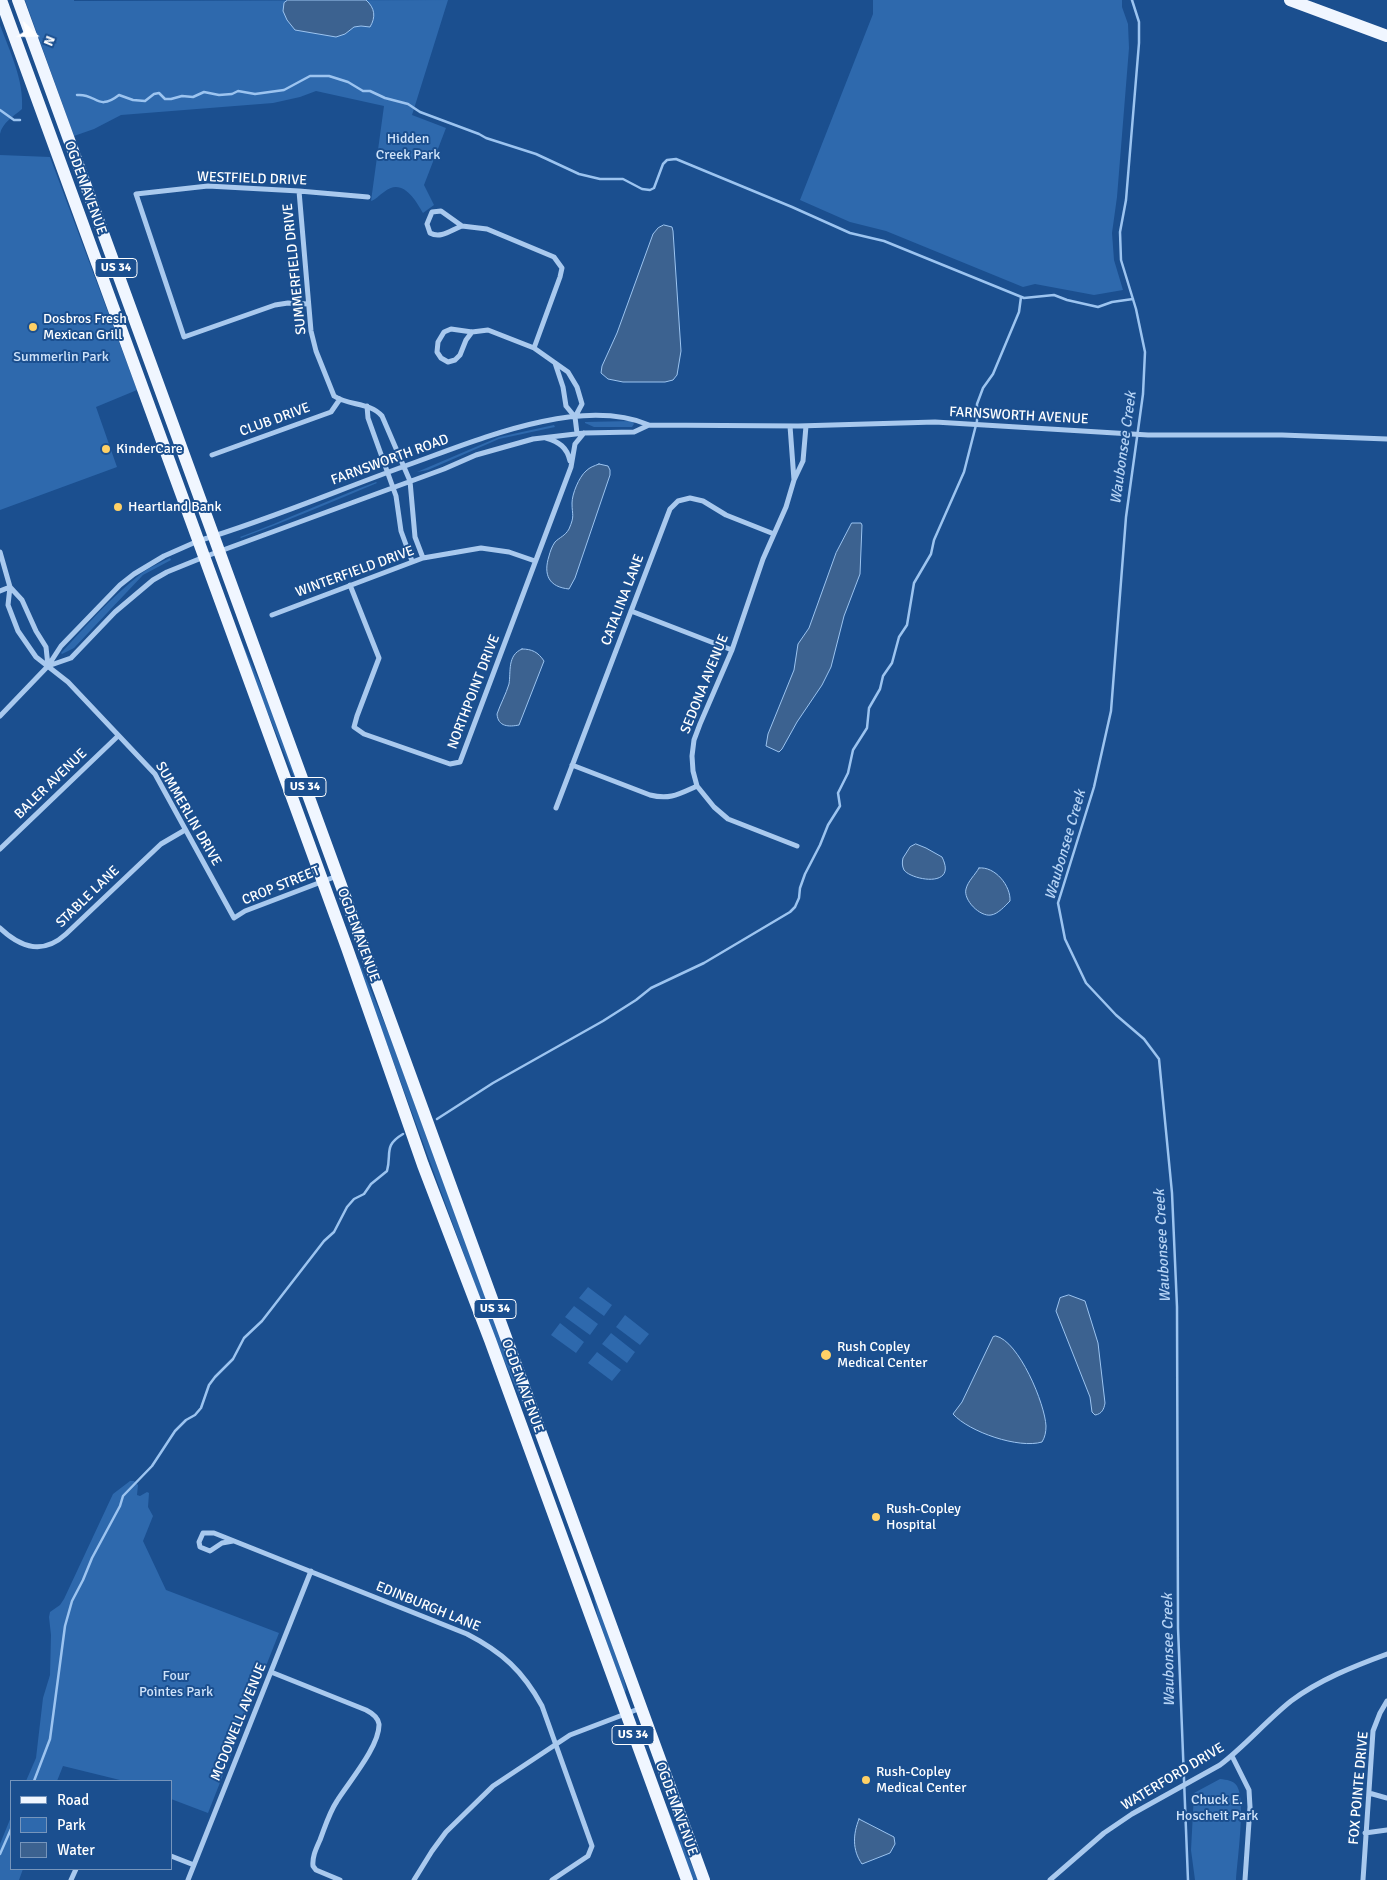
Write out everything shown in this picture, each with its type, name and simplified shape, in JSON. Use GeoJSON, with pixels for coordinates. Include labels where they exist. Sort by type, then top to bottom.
{"type":"FeatureCollection","features":[{"type":"Feature","properties":{"kind":"main road","name":"OGDEN AVENUE"},"geometry":{"type":"LineString","coordinates":[[1,0],[323,882],[424,1165],[490,1340],[687,1880]]}},
{"type":"Feature","properties":{"kind":"main road","name":"OGDEN AVENUE"},"geometry":{"type":"LineString","coordinates":[[18,0],[704,1880]]}},
{"type":"Feature","properties":{"kind":"main road"},"geometry":{"type":"LineString","coordinates":[[1290,0],[1387,36]]}},
{"type":"Feature","properties":{"kind":"street","name":"WESTFIELD DRIVE"},"geometry":{"type":"LineString","coordinates":[[308,304],[288,303],[275,305],[184,337],[136,194],[208,186],[299,190],[368,197]]}},
{"type":"Feature","properties":{"kind":"street","name":"SUMMERFIELD DRIVE"},"geometry":{"type":"LineString","coordinates":[[299,190],[311,331],[316,351],[334,396],[340,400]]}},
{"type":"Feature","properties":{"kind":"street"},"geometry":{"type":"LineString","coordinates":[[462,226],[443,235],[436,236],[430,233],[427,224],[428,217],[432,212],[442,211],[462,226],[487,229],[554,257],[562,268],[534,348]]}},
{"type":"Feature","properties":{"kind":"street"},"geometry":{"type":"LineString","coordinates":[[472,332],[466,340],[460,355],[455,360],[448,362],[441,358],[437,352],[438,342],[444,332],[451,329],[472,332],[488,330],[534,348],[568,372],[578,388],[582,404],[576,417],[577,433]]}},
{"type":"Feature","properties":{"kind":"street"},"geometry":{"type":"LineString","coordinates":[[555,363],[563,387],[566,406],[576,417]]}},
{"type":"Feature","properties":{"kind":"street"},"geometry":{"type":"LineString","coordinates":[[340,400],[367,406],[377,410],[382,416],[410,481],[416,537],[423,558]]}},
{"type":"Feature","properties":{"kind":"street","name":"CLUB DRIVE"},"geometry":{"type":"LineString","coordinates":[[212,454],[331,412],[340,400]]}},
{"type":"Feature","properties":{"kind":"street"},"geometry":{"type":"LineString","coordinates":[[367,406],[368,418],[393,487],[401,531],[412,561]]}},
{"type":"Feature","properties":{"kind":"street","name":"FARNSWORTH AVENUE"},"geometry":{"type":"LineString","coordinates":[[576,417],[594,415],[634,419],[649,425],[806,426],[934,422],[1148,435],[1282,435],[1387,439]]}},
{"type":"Feature","properties":{"kind":"street","name":"FARNSWORTH ROAD"},"geometry":{"type":"LineString","coordinates":[[215,536],[511,428],[576,417]]}},
{"type":"Feature","properties":{"kind":"street","name":"FARNSWORTH AVENUE"},"geometry":{"type":"LineString","coordinates":[[577,433],[634,432],[649,425]]}},
{"type":"Feature","properties":{"kind":"street","name":"SEDONA AVENUE"},"geometry":{"type":"LineString","coordinates":[[790,426],[791,462],[794,480]]}},
{"type":"Feature","properties":{"kind":"street","name":"SEDONA AVENUE"},"geometry":{"type":"LineString","coordinates":[[797,846],[728,819],[714,808],[697,786],[693,771],[694,740],[732,650],[763,559],[786,507],[794,480],[805,456],[806,426]]}},
{"type":"Feature","properties":{"kind":"street","name":"FARNSWORTH ROAD"},"geometry":{"type":"LineString","coordinates":[[220,551],[444,470],[476,455],[543,437],[577,433]]}},
{"type":"Feature","properties":{"kind":"street","name":"NORTHPOINT DRIVE"},"geometry":{"type":"LineString","coordinates":[[350,585],[379,658],[354,727],[364,734],[450,764],[460,762],[571,467],[574,444],[584,433]]}},
{"type":"Feature","properties":{"kind":"street"},"geometry":{"type":"LineString","coordinates":[[543,437],[555,441],[564,447],[571,467]]}},
{"type":"Feature","properties":{"kind":"street","name":"CATALINA LANE"},"geometry":{"type":"LineString","coordinates":[[556,808],[670,509],[678,501],[690,498],[703,501],[726,515],[774,534]]}},
{"type":"Feature","properties":{"kind":"street"},"geometry":{"type":"LineString","coordinates":[[0,716],[48,666],[61,646],[120,585],[164,556],[198,541],[215,536]]}},
{"type":"Feature","properties":{"kind":"street","name":"WINTERFIELD DRIVE"},"geometry":{"type":"LineString","coordinates":[[272,615],[423,558],[481,548],[509,552],[535,561]]}},
{"type":"Feature","properties":{"kind":"street"},"geometry":{"type":"LineString","coordinates":[[48,666],[71,658],[115,612],[153,580],[167,572],[220,551]]}},
{"type":"Feature","properties":{"kind":"street","name":"SUMMERLIN DRIVE"},"geometry":{"type":"LineString","coordinates":[[0,552],[10,587],[8,605],[18,630],[36,657],[68,682],[155,774],[234,918]]}},
{"type":"Feature","properties":{"kind":"street"},"geometry":{"type":"LineString","coordinates":[[0,591],[10,587]]}},
{"type":"Feature","properties":{"kind":"street","name":"SUMMERLIN DRIVE"},"geometry":{"type":"LineString","coordinates":[[10,587],[22,600],[36,632],[46,647],[48,666]]}},
{"type":"Feature","properties":{"kind":"street"},"geometry":{"type":"LineString","coordinates":[[631,611],[732,650]]}},
{"type":"Feature","properties":{"kind":"street","name":"BALER AVENUE"},"geometry":{"type":"LineString","coordinates":[[0,849],[118,736]]}},
{"type":"Feature","properties":{"kind":"street"},"geometry":{"type":"LineString","coordinates":[[572,765],[662,798],[697,786]]}},
{"type":"Feature","properties":{"kind":"street","name":"STABLE LANE"},"geometry":{"type":"LineString","coordinates":[[0,928],[13,940],[24,945],[43,946],[56,942],[161,844],[185,830]]}},
{"type":"Feature","properties":{"kind":"street","name":"CROP STREET"},"geometry":{"type":"LineString","coordinates":[[234,918],[245,911],[337,876]]}},
{"type":"Feature","properties":{"kind":"street","name":"EDINBURGH LANE"},"geometry":{"type":"LineString","coordinates":[[232,1540],[222,1543],[210,1551],[200,1547],[199,1542],[203,1533],[214,1533],[232,1540],[310,1571],[467,1634],[495,1650],[520,1672],[542,1706],[592,1846],[588,1856],[552,1880]]}},
{"type":"Feature","properties":{"kind":"street","name":"MCDOWELL AVENUE"},"geometry":{"type":"LineString","coordinates":[[188,1880],[310,1571]]}},
{"type":"Feature","properties":{"kind":"street","name":"WATERFORD DRIVE"},"geometry":{"type":"LineString","coordinates":[[1050,1880],[1104,1833],[1132,1814],[1232,1756],[1290,1701],[1348,1670],[1387,1654]]}},
{"type":"Feature","properties":{"kind":"street"},"geometry":{"type":"LineString","coordinates":[[271,1672],[366,1710],[374,1714],[378,1720],[378,1730],[374,1742],[336,1803],[312,1862],[312,1866],[316,1870],[340,1880]]}},
{"type":"Feature","properties":{"kind":"street","name":"FOX POINTE DRIVE"},"geometry":{"type":"LineString","coordinates":[[1363,1880],[1373,1732],[1387,1701]]}},
{"type":"Feature","properties":{"kind":"street"},"geometry":{"type":"LineString","coordinates":[[414,1880],[446,1832],[493,1786],[570,1735],[641,1708]]}},
{"type":"Feature","properties":{"kind":"street"},"geometry":{"type":"LineString","coordinates":[[1232,1756],[1249,1790],[1250,1807],[1245,1880]]}},
{"type":"Feature","properties":{"kind":"street"},"geometry":{"type":"LineString","coordinates":[[1369,1793],[1387,1798]]}},
{"type":"Feature","properties":{"kind":"street"},"geometry":{"type":"LineString","coordinates":[[1365,1833],[1387,1830]]}},
{"type":"Feature","properties":{"kind":"street"},"geometry":{"type":"LineString","coordinates":[[172,1856],[194,1865]]}},
{"type":"Feature","properties":{"kind":"green space","name":"Hidden Creek Park"},"geometry":{"type":"Polygon","coordinates":[[[25,0],[448,0],[412,115],[446,128],[424,185],[434,205],[423,213],[412,196],[402,188],[397,187],[391,188],[371,201],[384,106],[316,91],[273,103],[121,115],[94,129],[74,136],[25,0]]]}},
{"type":"Feature","properties":{"kind":"green space"},"geometry":{"type":"Polygon","coordinates":[[[873,0],[1122,0],[1122,7],[1128,24],[1129,48],[1117,197],[1112,233],[1114,260],[1123,290],[1094,295],[1035,284],[1023,287],[886,231],[850,222],[800,200],[873,14],[873,0]]]}},
{"type":"Feature","properties":{"kind":"green space"},"geometry":{"type":"Polygon","coordinates":[[[0,25],[19,77],[22,109],[6,123],[0,134],[0,25]]]}},
{"type":"Feature","properties":{"kind":"green space","name":"Summerlin Park"},"geometry":{"type":"Polygon","coordinates":[[[0,155],[50,157],[137,390],[96,407],[117,467],[0,510],[0,155]]]}},
{"type":"Feature","properties":{"kind":"green space"},"geometry":{"type":"Polygon","coordinates":[[[632,421],[634,424],[632,427],[594,427],[585,423],[585,422],[632,421]]]}},
{"type":"Feature","properties":{"kind":"green space"},"geometry":{"type":"Polygon","coordinates":[[[554,425],[555,427],[499,439],[428,470],[417,472],[499,437],[554,425]]]}},
{"type":"Feature","properties":{"kind":"green space"},"geometry":{"type":"Polygon","coordinates":[[[376,482],[292,518],[240,537],[342,495],[376,482]]]}},
{"type":"Feature","properties":{"kind":"green space"},"geometry":{"type":"Polygon","coordinates":[[[170,558],[171,560],[143,575],[74,648],[61,653],[120,591],[148,569],[170,558]]]}},
{"type":"Feature","properties":{"kind":"green space"},"geometry":{"type":"Polygon","coordinates":[[[240,638],[267,699],[303,799],[262,699],[240,638]]]}},
{"type":"Feature","properties":{"kind":"green space"},"geometry":{"type":"Polygon","coordinates":[[[358,959],[389,1034],[529,1416],[495,1339],[356,960],[358,959]]]}},
{"type":"Feature","properties":{"kind":"green space"},"geometry":{"type":"Polygon","coordinates":[[[588,1287],[612,1305],[604,1316],[579,1298],[588,1287]]]}},
{"type":"Feature","properties":{"kind":"green space"},"geometry":{"type":"Polygon","coordinates":[[[574,1306],[598,1324],[590,1335],[565,1317],[574,1306]]]}},
{"type":"Feature","properties":{"kind":"green space"},"geometry":{"type":"Polygon","coordinates":[[[625,1315],[649,1334],[640,1345],[616,1327],[625,1315]]]}},
{"type":"Feature","properties":{"kind":"green space"},"geometry":{"type":"Polygon","coordinates":[[[560,1323],[584,1342],[576,1353],[551,1335],[560,1323]]]}},
{"type":"Feature","properties":{"kind":"green space"},"geometry":{"type":"Polygon","coordinates":[[[611,1333],[635,1352],[627,1363],[602,1344],[611,1333]]]}},
{"type":"Feature","properties":{"kind":"green space"},"geometry":{"type":"Polygon","coordinates":[[[597,1352],[621,1370],[612,1381],[588,1363],[597,1352]]]}},
{"type":"Feature","properties":{"kind":"green space","name":"Four Pointes Park"},"geometry":{"type":"Polygon","coordinates":[[[130,1481],[134,1481],[138,1485],[137,1495],[149,1493],[148,1507],[153,1516],[143,1541],[166,1590],[279,1633],[208,1813],[172,1799],[172,1780],[120,1780],[63,1766],[57,1780],[26,1780],[36,1758],[43,1698],[50,1675],[50,1612],[60,1605],[64,1599],[113,1494],[130,1481]]]}},
{"type":"Feature","properties":{"kind":"green space"},"geometry":{"type":"Polygon","coordinates":[[[595,1597],[623,1676],[625,1693],[598,1618],[595,1597]]]}},
{"type":"Feature","properties":{"kind":"green space","name":"Chuck E. Hoscheit Park"},"geometry":{"type":"Polygon","coordinates":[[[1220,1779],[1234,1783],[1240,1793],[1241,1817],[1236,1880],[1195,1880],[1191,1850],[1194,1793],[1220,1779]]]}},
{"type":"Feature","properties":{"kind":"green space"},"geometry":{"type":"Polygon","coordinates":[[[666,1805],[698,1880],[692,1880],[666,1805]]]}},
{"type":"Feature","properties":{"kind":"green space"},"geometry":{"type":"Polygon","coordinates":[[[10,1819],[10,1870],[23,1870],[19,1880],[0,1880],[0,1844],[10,1819]]]}},
{"type":"Feature","properties":{"kind":"water"},"geometry":{"type":"Polygon","coordinates":[[[288,0],[366,0],[373,9],[373,20],[370,27],[354,27],[345,34],[336,37],[295,30],[283,11],[284,3],[288,0]]]}},
{"type":"Feature","properties":{"kind":"water"},"geometry":{"type":"Polygon","coordinates":[[[664,225],[672,227],[673,231],[681,351],[677,375],[673,380],[665,382],[623,382],[608,379],[601,373],[602,366],[617,333],[653,234],[664,225]]]}},
{"type":"Feature","properties":{"kind":"water"},"geometry":{"type":"Polygon","coordinates":[[[599,464],[608,466],[610,475],[575,578],[569,589],[562,588],[552,583],[547,574],[549,554],[555,542],[566,533],[571,524],[573,516],[572,499],[578,481],[583,474],[599,464]]]}},
{"type":"Feature","properties":{"kind":"water"},"geometry":{"type":"Polygon","coordinates":[[[852,523],[861,523],[862,525],[860,574],[844,616],[831,667],[822,685],[779,752],[766,746],[768,734],[794,670],[798,644],[809,628],[836,553],[852,523]]]}},
{"type":"Feature","properties":{"kind":"water"},"geometry":{"type":"Polygon","coordinates":[[[522,649],[534,652],[544,661],[519,725],[508,726],[499,721],[497,714],[509,684],[512,660],[514,655],[522,649]]]}},
{"type":"Feature","properties":{"kind":"water"},"geometry":{"type":"Polygon","coordinates":[[[916,844],[942,857],[945,867],[944,874],[939,878],[923,879],[908,874],[904,870],[903,858],[910,847],[916,844]]]}},
{"type":"Feature","properties":{"kind":"water"},"geometry":{"type":"Polygon","coordinates":[[[979,868],[991,870],[1001,878],[1010,895],[1010,901],[1001,910],[991,915],[977,911],[967,898],[967,886],[979,868]]]}},
{"type":"Feature","properties":{"kind":"water"},"geometry":{"type":"Polygon","coordinates":[[[1069,1295],[1085,1301],[1098,1343],[1105,1403],[1102,1411],[1095,1415],[1092,1412],[1090,1397],[1056,1311],[1060,1298],[1069,1295]]]}},
{"type":"Feature","properties":{"kind":"water"},"geometry":{"type":"Polygon","coordinates":[[[996,1336],[1005,1340],[1013,1349],[1022,1361],[1036,1389],[1045,1416],[1046,1426],[1042,1442],[1032,1444],[1021,1443],[982,1433],[960,1421],[953,1414],[962,1402],[993,1337],[996,1336]]]}},
{"type":"Feature","properties":{"kind":"water"},"geometry":{"type":"Polygon","coordinates":[[[859,1819],[894,1837],[895,1844],[890,1853],[862,1864],[856,1853],[854,1842],[859,1819]]]}},
{"type":"Feature","properties":{"kind":"waterway","name":"Waubonsee Creek"},"geometry":{"type":"LineString","coordinates":[[1132,0],[1139,22],[1139,43],[1126,200],[1120,232],[1121,260],[1136,309],[1145,352],[1143,394],[1126,517],[1111,711],[1094,787],[1058,903],[1065,939],[1086,983],[1116,1015],[1144,1039],[1159,1059],[1172,1193],[1177,1307],[1178,1628],[1188,1880]]}},
{"type":"Feature","properties":{"kind":"waterway"},"geometry":{"type":"LineString","coordinates":[[77,95],[84,95],[97,101],[106,102],[119,95],[133,100],[145,101],[154,94],[159,93],[165,99],[182,96],[193,97],[204,92],[219,95],[232,94],[238,91],[255,94],[284,90],[310,76],[329,76],[348,82],[363,91],[370,91],[385,98],[408,104],[420,112],[486,138],[536,154],[579,174],[600,179],[623,179],[642,189],[650,190],[654,188],[663,164],[667,160],[676,159],[850,233],[884,241],[1024,298],[1054,295],[1098,307],[1112,302],[1133,299]]}},
{"type":"Feature","properties":{"kind":"waterway"},"geometry":{"type":"LineString","coordinates":[[0,110],[14,120],[20,120]]}},
{"type":"Feature","properties":{"kind":"waterway"},"geometry":{"type":"LineString","coordinates":[[437,1119],[493,1083],[603,1021],[651,988],[704,963],[790,912],[795,907],[805,874],[828,825],[840,806],[838,793],[848,773],[853,750],[867,728],[869,708],[880,689],[883,676],[892,663],[899,637],[907,625],[914,583],[931,554],[934,540],[964,472],[977,421],[977,404],[983,388],[993,374],[1019,312],[1021,297]]}},
{"type":"Feature","properties":{"kind":"waterway"},"geometry":{"type":"LineString","coordinates":[[34,1780],[50,1739],[65,1626],[72,1601],[92,1558],[120,1506],[123,1496],[152,1466],[175,1431],[201,1408],[209,1385],[233,1359],[244,1338],[262,1321],[324,1241],[334,1232],[347,1207],[354,1199],[364,1194],[371,1184],[387,1171],[390,1146],[403,1134]]}},
{"type":"Feature","properties":{"kind":"waterway"},"geometry":{"type":"LineString","coordinates":[[0,1854],[10,1831]]}},
{"type":"Feature","properties":{"kind":"place","name":"Dosbros Fresh Mexican Grill"},"geometry":{"type":"Point","coordinates":[33,327]}},
{"type":"Feature","properties":{"kind":"place","name":"KinderCare"},"geometry":{"type":"Point","coordinates":[106,449]}},
{"type":"Feature","properties":{"kind":"place","name":"Heartland Bank"},"geometry":{"type":"Point","coordinates":[118,507]}},
{"type":"Feature","properties":{"kind":"place","name":"Rush Copley Medical Center"},"geometry":{"type":"Point","coordinates":[826,1355]}},
{"type":"Feature","properties":{"kind":"place","name":"Rush-Copley Hospital"},"geometry":{"type":"Point","coordinates":[876,1517]}},
{"type":"Feature","properties":{"kind":"place","name":"Rush-Copley Medical Center"},"geometry":{"type":"Point","coordinates":[866,1780]}}]}
